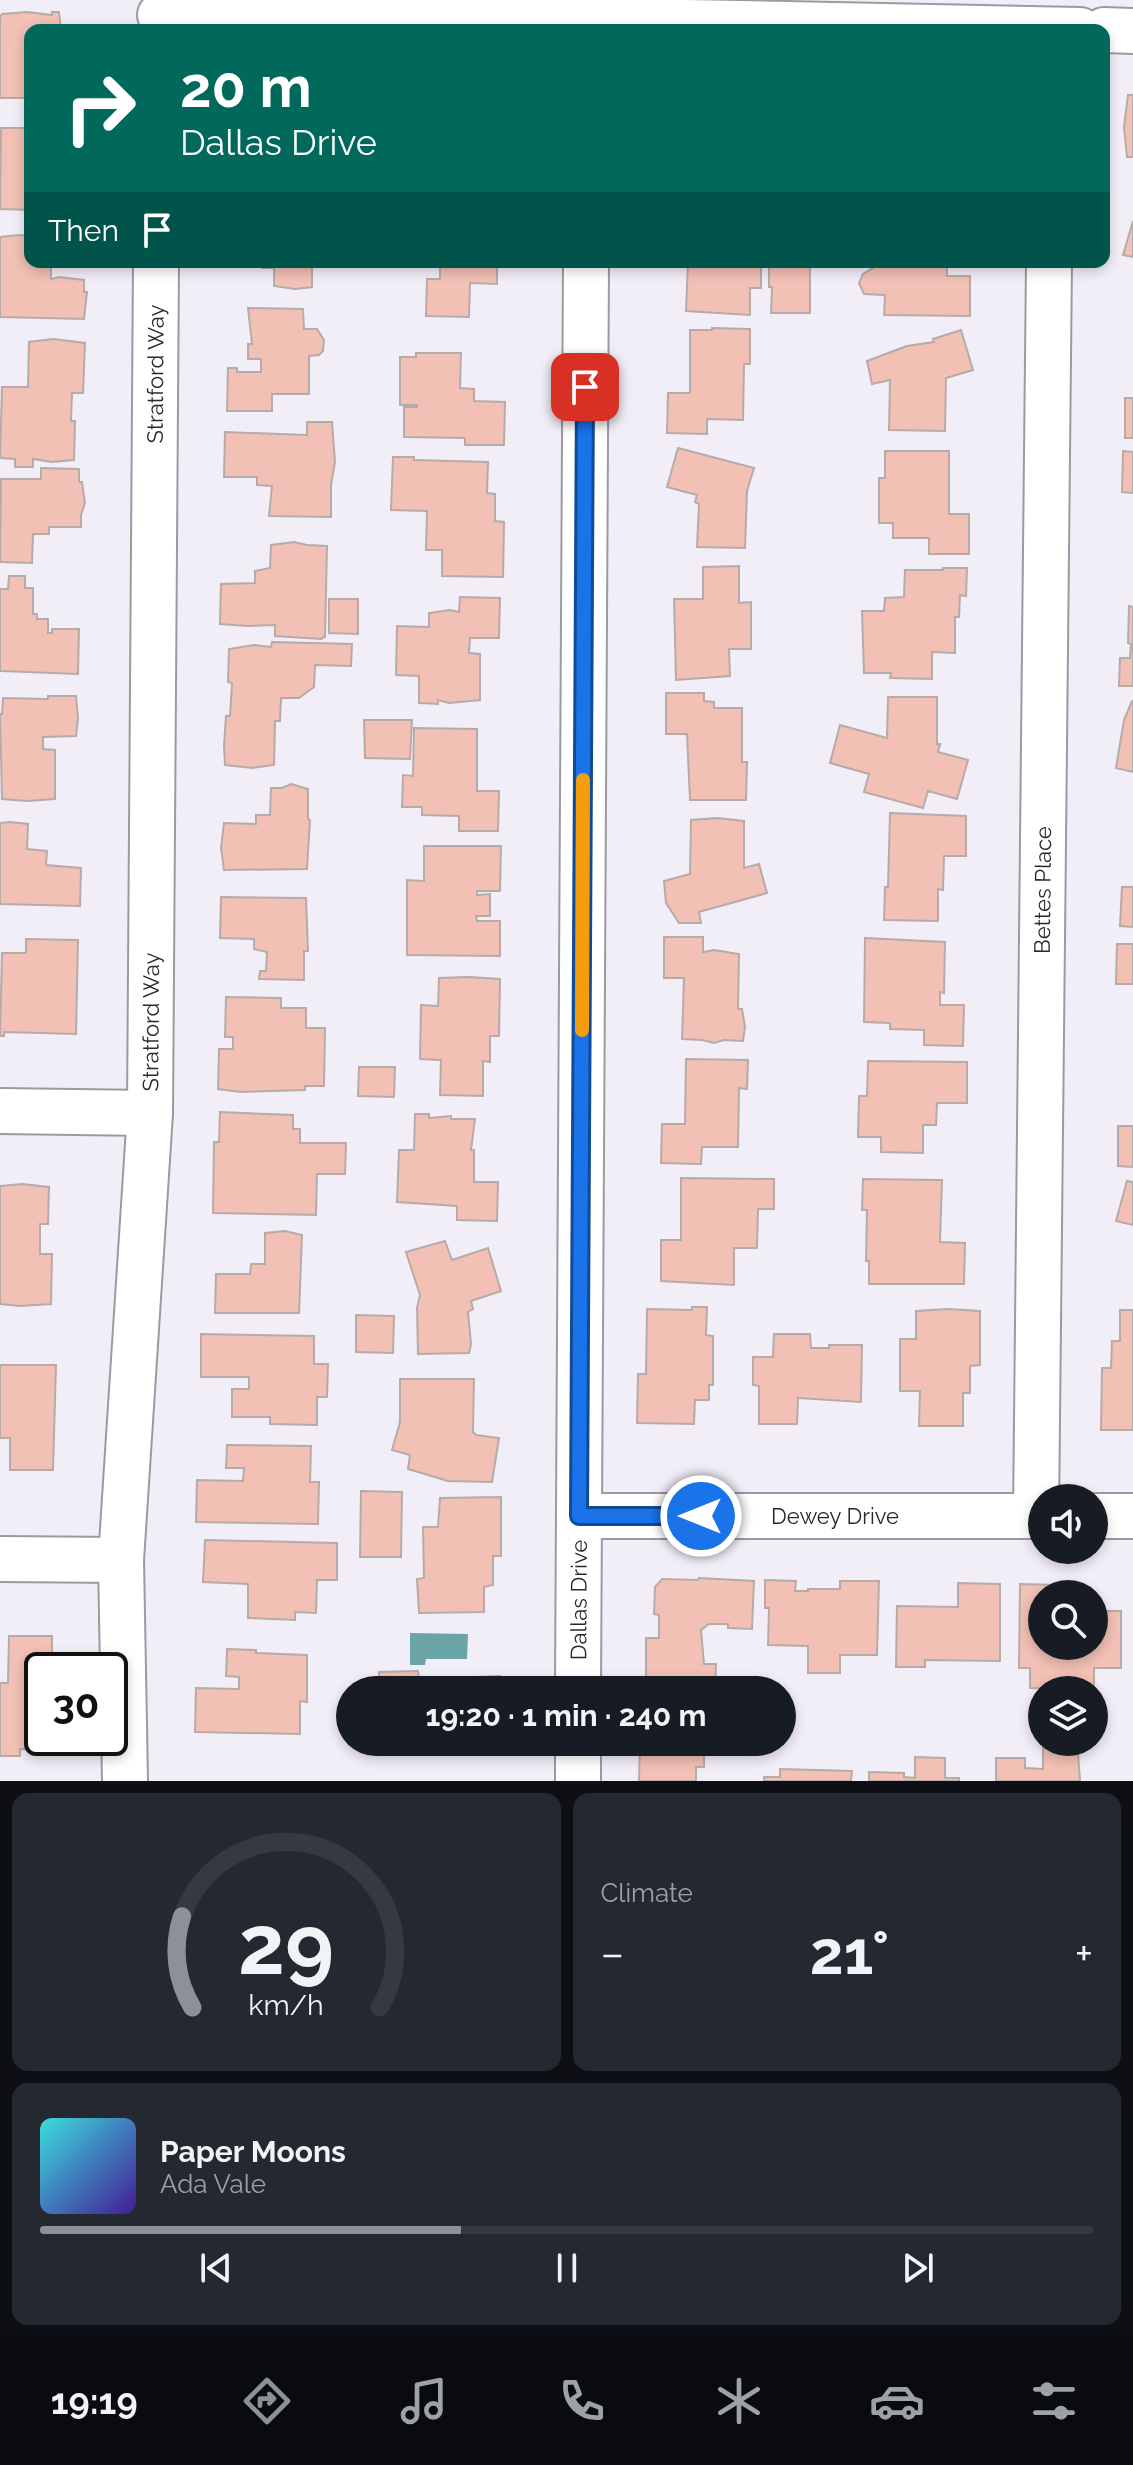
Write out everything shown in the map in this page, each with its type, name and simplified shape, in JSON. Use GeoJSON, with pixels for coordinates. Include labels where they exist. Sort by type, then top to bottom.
{"type":"FeatureCollection","features":[{"type":"Feature","properties":{"kind":"street"},"geometry":{"type":"LineString","coordinates":[[160,15],[587,17],[837,24]]}},
{"type":"Feature","properties":{"kind":"street"},"geometry":{"type":"LineString","coordinates":[[1110,30],[1133,31]]}},
{"type":"Feature","properties":{"kind":"street","name":"Stratford Way"},"geometry":{"type":"LineString","coordinates":[[125,1781],[121,1560],[150,1113],[156,268]]}},
{"type":"Feature","properties":{"kind":"street","name":"Dallas Drive"},"geometry":{"type":"LineString","coordinates":[[578,1676],[586,268]]}},
{"type":"Feature","properties":{"kind":"street","name":"Bettes Place"},"geometry":{"type":"LineString","coordinates":[[1039,1484],[1049,268]]}},
{"type":"Feature","properties":{"kind":"street"},"geometry":{"type":"LineString","coordinates":[[0,1111],[150,1113]]}},
{"type":"Feature","properties":{"kind":"street","name":"Dewey Drive"},"geometry":{"type":"LineString","coordinates":[[579,1516],[1028,1516]]}},
{"type":"Feature","properties":{"kind":"street"},"geometry":{"type":"LineString","coordinates":[[1108,1516],[1133,1516]]}},
{"type":"Feature","properties":{"kind":"street"},"geometry":{"type":"LineString","coordinates":[[0,1559],[121,1560]]}},
{"type":"Feature","properties":{"kind":"street"},"geometry":{"type":"LineString","coordinates":[[578,1756],[578,1781]]}},
{"type":"Feature","properties":{"kind":"water"},"geometry":{"type":"Polygon","coordinates":[[[410,1633],[468,1634],[467,1659],[426,1659],[425,1665],[410,1665],[410,1633]]]}},
{"type":"Feature","properties":{"kind":"building"},"geometry":{"type":"Polygon","coordinates":[[[27,12],[52,15],[52,12],[59,12],[60,24],[24,24],[24,98],[0,98],[2,14],[27,12]]]}},
{"type":"Feature","properties":{"kind":"building"},"geometry":{"type":"Polygon","coordinates":[[[1128,95],[1133,95],[1133,157],[1127,157],[1124,127],[1128,95]]]}},
{"type":"Feature","properties":{"kind":"building"},"geometry":{"type":"Polygon","coordinates":[[[1,128],[24,128],[24,210],[0,209],[1,128]]]}},
{"type":"Feature","properties":{"kind":"building"},"geometry":{"type":"Polygon","coordinates":[[[1133,221],[1133,257],[1123,255],[1133,221]]]}},
{"type":"Feature","properties":{"kind":"building"},"geometry":{"type":"Polygon","coordinates":[[[24,235],[24,268],[51,268],[51,279],[84,280],[84,292],[87,292],[84,319],[0,317],[0,237],[24,235]]]}},
{"type":"Feature","properties":{"kind":"building"},"geometry":{"type":"Polygon","coordinates":[[[274,268],[312,268],[312,287],[295,289],[274,286],[274,268]]]}},
{"type":"Feature","properties":{"kind":"building"},"geometry":{"type":"Polygon","coordinates":[[[440,268],[497,268],[497,284],[470,283],[469,317],[426,316],[427,279],[440,279],[440,268]]]}},
{"type":"Feature","properties":{"kind":"building"},"geometry":{"type":"Polygon","coordinates":[[[688,268],[761,268],[761,288],[750,288],[750,315],[686,311],[688,268]]]}},
{"type":"Feature","properties":{"kind":"building"},"geometry":{"type":"Polygon","coordinates":[[[769,268],[810,268],[810,313],[771,313],[772,287],[769,287],[769,268]]]}},
{"type":"Feature","properties":{"kind":"building"},"geometry":{"type":"Polygon","coordinates":[[[873,268],[947,268],[947,276],[970,276],[970,316],[884,315],[885,295],[864,294],[859,283],[863,274],[873,268]]]}},
{"type":"Feature","properties":{"kind":"building"},"geometry":{"type":"Polygon","coordinates":[[[248,308],[303,309],[304,329],[317,329],[324,340],[323,351],[319,355],[309,356],[309,394],[272,394],[272,411],[227,411],[228,368],[237,368],[237,372],[261,372],[261,359],[248,359],[248,344],[252,344],[248,308]]]}},
{"type":"Feature","properties":{"kind":"building"},"geometry":{"type":"Polygon","coordinates":[[[750,329],[750,364],[744,364],[743,420],[707,419],[707,434],[667,433],[668,393],[690,393],[690,330],[750,329]]]}},
{"type":"Feature","properties":{"kind":"building"},"geometry":{"type":"Polygon","coordinates":[[[961,330],[973,370],[946,378],[945,431],[889,430],[890,380],[872,384],[867,361],[907,346],[934,342],[933,339],[961,330]]]}},
{"type":"Feature","properties":{"kind":"building"},"geometry":{"type":"Polygon","coordinates":[[[53,339],[85,343],[83,393],[72,393],[74,460],[52,462],[33,459],[33,467],[15,467],[15,459],[0,458],[2,387],[28,387],[29,342],[53,339]]]}},
{"type":"Feature","properties":{"kind":"building"},"geometry":{"type":"Polygon","coordinates":[[[416,353],[461,353],[460,388],[474,389],[474,401],[505,402],[504,445],[465,445],[465,438],[404,437],[404,407],[417,405],[400,405],[400,357],[416,357],[416,353]]]}},
{"type":"Feature","properties":{"kind":"building"},"geometry":{"type":"Polygon","coordinates":[[[1125,398],[1133,398],[1133,438],[1125,438],[1125,398]]]}},
{"type":"Feature","properties":{"kind":"building"},"geometry":{"type":"Polygon","coordinates":[[[307,422],[332,422],[335,462],[331,517],[269,516],[272,486],[257,485],[257,477],[224,477],[225,432],[307,435],[307,422]]]}},
{"type":"Feature","properties":{"kind":"building"},"geometry":{"type":"Polygon","coordinates":[[[678,448],[754,468],[747,491],[745,548],[697,547],[697,495],[667,487],[678,448]]]}},
{"type":"Feature","properties":{"kind":"building"},"geometry":{"type":"Polygon","coordinates":[[[885,451],[949,451],[949,514],[969,514],[969,554],[929,554],[929,538],[893,538],[893,523],[879,523],[879,478],[885,478],[885,451]]]}},
{"type":"Feature","properties":{"kind":"building"},"geometry":{"type":"Polygon","coordinates":[[[1123,451],[1133,452],[1133,493],[1122,492],[1123,451]]]}},
{"type":"Feature","properties":{"kind":"building"},"geometry":{"type":"Polygon","coordinates":[[[393,457],[488,462],[487,493],[495,494],[495,521],[504,522],[503,577],[442,576],[442,550],[426,550],[427,511],[391,510],[393,457]]]}},
{"type":"Feature","properties":{"kind":"building"},"geometry":{"type":"Polygon","coordinates":[[[41,468],[79,469],[85,503],[81,527],[49,527],[49,534],[33,534],[32,563],[0,562],[1,479],[41,479],[41,468]]]}},
{"type":"Feature","properties":{"kind":"building"},"geometry":{"type":"Polygon","coordinates":[[[294,542],[327,546],[325,637],[275,636],[275,625],[220,624],[221,584],[255,583],[255,571],[270,568],[271,545],[294,542]]]}},
{"type":"Feature","properties":{"kind":"building"},"geometry":{"type":"Polygon","coordinates":[[[739,566],[739,603],[751,602],[751,649],[729,649],[730,676],[676,680],[674,599],[703,599],[703,567],[739,566]]]}},
{"type":"Feature","properties":{"kind":"building"},"geometry":{"type":"Polygon","coordinates":[[[967,568],[966,596],[960,595],[959,617],[955,617],[955,653],[932,652],[932,679],[890,678],[891,673],[864,673],[862,611],[884,611],[885,598],[904,597],[905,570],[967,568]]]}},
{"type":"Feature","properties":{"kind":"building"},"geometry":{"type":"Polygon","coordinates":[[[9,576],[25,576],[25,588],[33,588],[33,614],[37,614],[37,619],[48,619],[48,633],[52,633],[52,629],[79,629],[78,674],[0,671],[0,589],[8,589],[9,576]]]}},
{"type":"Feature","properties":{"kind":"building"},"geometry":{"type":"Polygon","coordinates":[[[460,597],[500,598],[499,638],[470,638],[469,653],[480,654],[480,700],[419,703],[419,676],[396,675],[397,626],[429,627],[429,613],[459,612],[460,597]]]}},
{"type":"Feature","properties":{"kind":"building"},"geometry":{"type":"Polygon","coordinates":[[[329,599],[358,599],[358,634],[329,633],[329,599]]]}},
{"type":"Feature","properties":{"kind":"building"},"geometry":{"type":"Polygon","coordinates":[[[1129,606],[1133,607],[1133,686],[1119,686],[1120,658],[1130,658],[1129,606]]]}},
{"type":"Feature","properties":{"kind":"building"},"geometry":{"type":"Polygon","coordinates":[[[272,642],[352,644],[351,666],[315,665],[314,687],[299,698],[281,698],[280,721],[275,721],[274,765],[253,768],[225,765],[226,716],[230,716],[232,683],[228,682],[229,649],[254,645],[271,647],[272,642]]]}},
{"type":"Feature","properties":{"kind":"building"},"geometry":{"type":"Polygon","coordinates":[[[666,693],[704,693],[704,701],[714,702],[714,708],[742,708],[742,762],[747,762],[746,800],[690,800],[687,734],[666,734],[666,693]]]}},
{"type":"Feature","properties":{"kind":"building"},"geometry":{"type":"Polygon","coordinates":[[[48,696],[76,696],[78,718],[76,736],[43,737],[43,749],[55,750],[55,799],[2,799],[0,714],[3,698],[48,699],[48,696]]]}},
{"type":"Feature","properties":{"kind":"building"},"geometry":{"type":"Polygon","coordinates":[[[888,697],[937,697],[938,752],[968,760],[957,799],[928,791],[923,808],[864,792],[869,774],[830,763],[840,725],[887,738],[888,697]]]}},
{"type":"Feature","properties":{"kind":"building"},"geometry":{"type":"Polygon","coordinates":[[[1132,701],[1133,772],[1116,768],[1124,720],[1132,701]]]}},
{"type":"Feature","properties":{"kind":"building"},"geometry":{"type":"Polygon","coordinates":[[[364,720],[412,720],[410,759],[365,758],[364,720]]]}},
{"type":"Feature","properties":{"kind":"building"},"geometry":{"type":"Polygon","coordinates":[[[414,728],[477,729],[477,791],[499,791],[498,831],[459,831],[459,816],[422,815],[422,807],[402,807],[403,775],[413,776],[414,728]]]}},
{"type":"Feature","properties":{"kind":"building"},"geometry":{"type":"Polygon","coordinates":[[[291,784],[308,789],[307,869],[224,870],[221,848],[224,823],[256,824],[256,815],[270,815],[271,788],[291,784]]]}},
{"type":"Feature","properties":{"kind":"building"},"geometry":{"type":"Polygon","coordinates":[[[890,813],[966,816],[966,856],[944,856],[943,890],[938,889],[938,921],[884,920],[890,813]]]}},
{"type":"Feature","properties":{"kind":"building"},"geometry":{"type":"Polygon","coordinates":[[[717,818],[744,821],[744,868],[759,864],[767,893],[699,912],[701,923],[679,923],[666,903],[664,881],[690,874],[691,820],[717,818]]]}},
{"type":"Feature","properties":{"kind":"building"},"geometry":{"type":"Polygon","coordinates":[[[0,823],[28,824],[27,849],[47,851],[46,865],[81,868],[80,906],[0,904],[0,823]]]}},
{"type":"Feature","properties":{"kind":"building"},"geometry":{"type":"Polygon","coordinates":[[[424,846],[501,846],[500,891],[477,891],[477,895],[490,894],[490,916],[476,916],[477,921],[500,921],[500,956],[407,955],[407,880],[424,881],[424,846]]]}},
{"type":"Feature","properties":{"kind":"building"},"geometry":{"type":"Polygon","coordinates":[[[1122,887],[1133,887],[1133,927],[1120,926],[1122,887]]]}},
{"type":"Feature","properties":{"kind":"building"},"geometry":{"type":"Polygon","coordinates":[[[221,897],[306,898],[308,951],[304,951],[304,980],[259,979],[260,971],[266,971],[267,952],[254,949],[254,939],[220,938],[221,897]]]}},
{"type":"Feature","properties":{"kind":"building"},"geometry":{"type":"Polygon","coordinates":[[[664,937],[703,937],[703,952],[714,950],[739,954],[738,1009],[742,1009],[745,1027],[743,1041],[714,1043],[682,1039],[684,978],[664,978],[664,937]]]}},
{"type":"Feature","properties":{"kind":"building"},"geometry":{"type":"Polygon","coordinates":[[[865,938],[945,942],[944,993],[940,992],[940,1005],[964,1005],[963,1046],[924,1045],[924,1030],[890,1029],[890,1023],[864,1022],[865,938]]]}},
{"type":"Feature","properties":{"kind":"building"},"geometry":{"type":"Polygon","coordinates":[[[26,939],[78,940],[76,1034],[4,1032],[4,1036],[0,1036],[2,953],[26,953],[26,939]]]}},
{"type":"Feature","properties":{"kind":"building"},"geometry":{"type":"Polygon","coordinates":[[[1117,944],[1133,944],[1133,984],[1116,984],[1117,944]]]}},
{"type":"Feature","properties":{"kind":"building"},"geometry":{"type":"Polygon","coordinates":[[[439,978],[500,979],[499,1036],[490,1036],[490,1062],[483,1061],[483,1096],[440,1095],[441,1060],[420,1059],[421,1005],[438,1006],[439,978]]]}},
{"type":"Feature","properties":{"kind":"building"},"geometry":{"type":"Polygon","coordinates":[[[226,997],[281,998],[281,1008],[306,1008],[306,1028],[325,1028],[324,1086],[305,1086],[305,1090],[241,1092],[218,1089],[219,1049],[233,1049],[233,1037],[225,1037],[226,997]]]}},
{"type":"Feature","properties":{"kind":"building"},"geometry":{"type":"Polygon","coordinates":[[[686,1059],[748,1060],[747,1089],[739,1088],[738,1147],[702,1147],[701,1164],[661,1163],[662,1124],[685,1124],[686,1059]]]}},
{"type":"Feature","properties":{"kind":"building"},"geometry":{"type":"Polygon","coordinates":[[[868,1061],[967,1062],[967,1103],[937,1103],[936,1125],[923,1125],[923,1153],[881,1152],[881,1137],[858,1137],[859,1096],[867,1096],[868,1061]]]}},
{"type":"Feature","properties":{"kind":"building"},"geometry":{"type":"Polygon","coordinates":[[[359,1067],[395,1067],[394,1097],[358,1096],[359,1067]]]}},
{"type":"Feature","properties":{"kind":"building"},"geometry":{"type":"Polygon","coordinates":[[[220,1112],[293,1115],[293,1129],[300,1129],[300,1143],[346,1143],[345,1174],[317,1174],[316,1215],[213,1213],[214,1142],[219,1142],[220,1112]]]}},
{"type":"Feature","properties":{"kind":"building"},"geometry":{"type":"Polygon","coordinates":[[[415,1114],[429,1114],[429,1118],[451,1116],[451,1119],[475,1119],[471,1150],[474,1150],[474,1182],[498,1182],[497,1221],[457,1220],[457,1206],[397,1202],[399,1150],[414,1150],[415,1114]]]}},
{"type":"Feature","properties":{"kind":"building"},"geometry":{"type":"Polygon","coordinates":[[[1118,1126],[1133,1126],[1133,1167],[1118,1166],[1118,1126]]]}},
{"type":"Feature","properties":{"kind":"building"},"geometry":{"type":"Polygon","coordinates":[[[681,1178],[774,1179],[774,1209],[758,1209],[757,1248],[734,1248],[734,1285],[661,1281],[661,1240],[681,1240],[681,1178]]]}},
{"type":"Feature","properties":{"kind":"building"},"geometry":{"type":"Polygon","coordinates":[[[863,1179],[942,1180],[940,1242],[965,1243],[964,1284],[869,1284],[867,1210],[862,1210],[863,1179]]]}},
{"type":"Feature","properties":{"kind":"building"},"geometry":{"type":"Polygon","coordinates":[[[1127,1181],[1133,1182],[1133,1225],[1116,1221],[1127,1181]]]}},
{"type":"Feature","properties":{"kind":"building"},"geometry":{"type":"Polygon","coordinates":[[[22,1184],[49,1187],[48,1224],[40,1224],[40,1254],[52,1254],[51,1304],[0,1304],[0,1186],[22,1184]]]}},
{"type":"Feature","properties":{"kind":"building"},"geometry":{"type":"Polygon","coordinates":[[[285,1231],[302,1235],[299,1313],[215,1313],[216,1274],[250,1274],[251,1264],[265,1264],[265,1233],[285,1231]]]}},
{"type":"Feature","properties":{"kind":"building"},"geometry":{"type":"Polygon","coordinates":[[[445,1241],[452,1260],[488,1248],[501,1291],[471,1301],[473,1309],[468,1312],[469,1353],[418,1354],[417,1308],[420,1295],[406,1252],[445,1241]]]}},
{"type":"Feature","properties":{"kind":"building"},"geometry":{"type":"Polygon","coordinates":[[[692,1307],[707,1307],[706,1335],[713,1336],[713,1385],[709,1385],[709,1400],[695,1400],[694,1424],[637,1423],[638,1374],[646,1374],[647,1309],[692,1310],[692,1307]]]}},
{"type":"Feature","properties":{"kind":"building"},"geometry":{"type":"Polygon","coordinates":[[[1120,1310],[1133,1310],[1133,1430],[1101,1430],[1102,1368],[1111,1368],[1112,1341],[1120,1341],[1120,1310]]]}},
{"type":"Feature","properties":{"kind":"building"},"geometry":{"type":"Polygon","coordinates":[[[916,1311],[980,1311],[980,1365],[970,1366],[970,1393],[963,1393],[963,1426],[919,1426],[920,1391],[900,1391],[900,1339],[916,1339],[916,1311]]]}},
{"type":"Feature","properties":{"kind":"building"},"geometry":{"type":"Polygon","coordinates":[[[356,1315],[394,1316],[393,1353],[356,1352],[356,1315]]]}},
{"type":"Feature","properties":{"kind":"building"},"geometry":{"type":"Polygon","coordinates":[[[201,1334],[314,1336],[314,1364],[328,1364],[327,1397],[317,1397],[317,1425],[270,1424],[270,1417],[232,1417],[232,1389],[249,1389],[249,1377],[201,1377],[201,1334]]]}},
{"type":"Feature","properties":{"kind":"building"},"geometry":{"type":"Polygon","coordinates":[[[774,1334],[810,1334],[811,1348],[862,1345],[861,1402],[798,1398],[797,1424],[759,1424],[759,1386],[753,1385],[753,1357],[773,1357],[774,1334]]]}},
{"type":"Feature","properties":{"kind":"building"},"geometry":{"type":"Polygon","coordinates":[[[0,1365],[56,1365],[53,1470],[10,1470],[10,1438],[0,1438],[0,1365]]]}},
{"type":"Feature","properties":{"kind":"building"},"geometry":{"type":"Polygon","coordinates":[[[400,1379],[474,1379],[473,1432],[499,1438],[492,1482],[448,1481],[408,1469],[410,1455],[392,1450],[400,1422],[400,1379]]]}},
{"type":"Feature","properties":{"kind":"building"},"geometry":{"type":"Polygon","coordinates":[[[227,1445],[311,1446],[310,1482],[319,1482],[318,1524],[196,1522],[197,1480],[243,1481],[244,1468],[226,1468],[227,1445]]]}},
{"type":"Feature","properties":{"kind":"building"},"geometry":{"type":"Polygon","coordinates":[[[361,1491],[402,1492],[401,1557],[360,1557],[361,1491]]]}},
{"type":"Feature","properties":{"kind":"building"},"geometry":{"type":"Polygon","coordinates":[[[501,1497],[501,1556],[493,1556],[493,1585],[484,1587],[484,1612],[419,1613],[417,1579],[424,1578],[423,1527],[438,1527],[440,1498],[501,1497]]]}},
{"type":"Feature","properties":{"kind":"building"},"geometry":{"type":"Polygon","coordinates":[[[205,1540],[337,1543],[337,1580],[317,1580],[316,1613],[295,1612],[295,1620],[248,1618],[248,1584],[203,1582],[205,1540]]]}},
{"type":"Feature","properties":{"kind":"building"},"geometry":{"type":"Polygon","coordinates":[[[662,1579],[754,1581],[752,1629],[709,1624],[701,1630],[704,1664],[716,1664],[716,1676],[646,1676],[646,1638],[659,1638],[659,1615],[654,1614],[655,1587],[662,1579]]]}},
{"type":"Feature","properties":{"kind":"building"},"geometry":{"type":"Polygon","coordinates":[[[765,1580],[796,1581],[795,1591],[840,1589],[840,1581],[879,1581],[877,1655],[840,1655],[840,1673],[808,1673],[808,1646],[768,1645],[769,1608],[765,1608],[765,1580]]]}},
{"type":"Feature","properties":{"kind":"building"},"geometry":{"type":"Polygon","coordinates":[[[958,1583],[1000,1584],[1000,1661],[925,1660],[925,1667],[896,1667],[897,1606],[958,1607],[958,1583]]]}},
{"type":"Feature","properties":{"kind":"building"},"geometry":{"type":"Polygon","coordinates":[[[1020,1584],[1028,1584],[1028,1660],[1108,1660],[1108,1611],[1121,1611],[1121,1668],[1094,1668],[1094,1676],[1030,1676],[1030,1668],[1019,1668],[1020,1584]]]}},
{"type":"Feature","properties":{"kind":"building"},"geometry":{"type":"Polygon","coordinates":[[[9,1636],[52,1636],[52,1652],[24,1652],[24,1749],[20,1749],[20,1756],[0,1756],[0,1683],[8,1683],[9,1636]]]}},
{"type":"Feature","properties":{"kind":"building"},"geometry":{"type":"Polygon","coordinates":[[[227,1649],[307,1655],[307,1702],[300,1701],[300,1734],[195,1732],[196,1688],[239,1689],[239,1677],[226,1676],[227,1649]]]}},
{"type":"Feature","properties":{"kind":"building"},"geometry":{"type":"Polygon","coordinates":[[[418,1671],[419,1676],[379,1676],[379,1672],[418,1671]]]}},
{"type":"Feature","properties":{"kind":"building"},"geometry":{"type":"Polygon","coordinates":[[[640,1756],[704,1756],[704,1767],[696,1767],[696,1781],[639,1781],[640,1756]]]}},
{"type":"Feature","properties":{"kind":"building"},"geometry":{"type":"Polygon","coordinates":[[[1043,1756],[1078,1756],[1080,1781],[996,1781],[996,1758],[1025,1758],[1025,1768],[1043,1769],[1043,1756]]]}},
{"type":"Feature","properties":{"kind":"building"},"geometry":{"type":"Polygon","coordinates":[[[915,1757],[945,1758],[945,1778],[959,1778],[959,1781],[869,1781],[869,1772],[904,1773],[904,1777],[915,1778],[915,1757]]]}},
{"type":"Feature","properties":{"kind":"building"},"geometry":{"type":"Polygon","coordinates":[[[780,1769],[852,1771],[851,1781],[764,1781],[764,1777],[780,1777],[780,1769]]]}},
{"type":"Feature","properties":{"kind":"slow traffic"},"geometry":{"type":"LineString","coordinates":[[582,1030],[583,780]]}},
{"type":"Feature","properties":{"kind":"route"},"geometry":{"type":"LineString","coordinates":[[585,387],[579,1516],[701,1516]]}}]}
